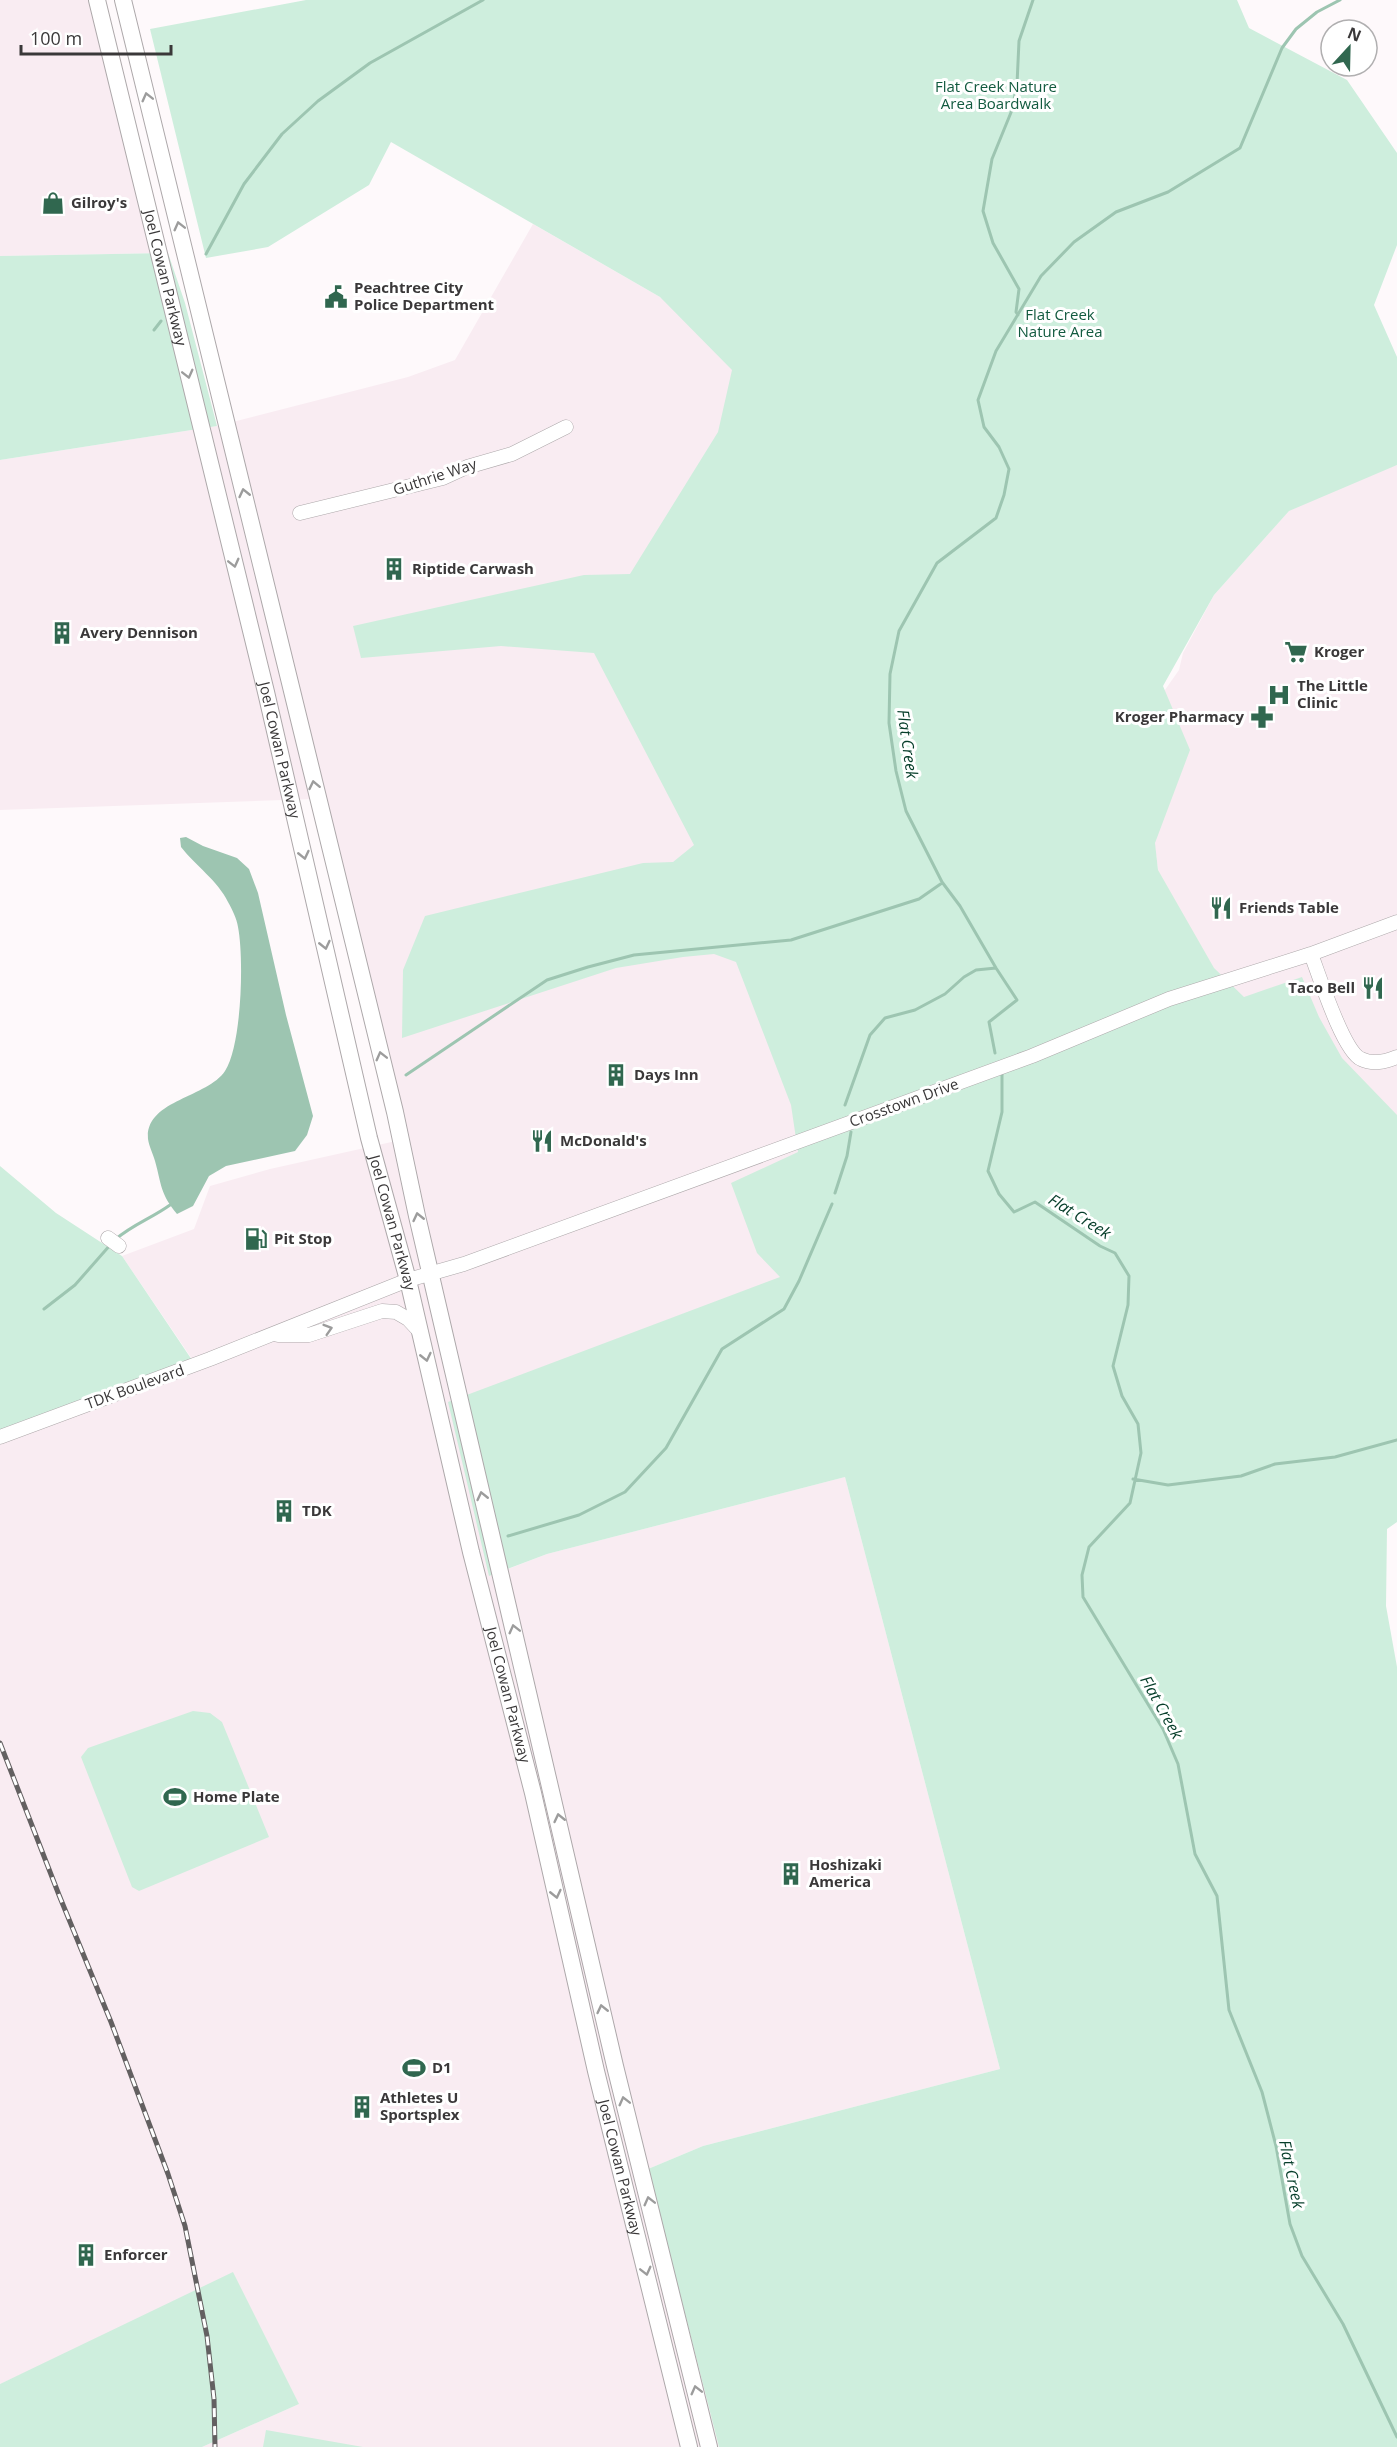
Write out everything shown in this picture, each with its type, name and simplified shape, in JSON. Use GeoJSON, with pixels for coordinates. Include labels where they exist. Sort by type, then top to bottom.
{"type":"FeatureCollection","features":[{"type":"Feature","properties":{"kind":"main road","name":"Joel Cowan Parkway"},"geometry":{"type":"LineString","coordinates":[[97,0],[266,692],[369,1138],[421,1333],[471,1552],[533,1794],[596,2072],[689,2447]]}},
{"type":"Feature","properties":{"kind":"main road","name":"Joel Cowan Parkway"},"geometry":{"type":"LineString","coordinates":[[123,0],[395,1112],[615,2066],[709,2447]]}},
{"type":"Feature","properties":{"kind":"street","name":"Guthrie Way"},"geometry":{"type":"LineString","coordinates":[[300,513],[443,478],[467,467],[512,454],[566,428]]}},
{"type":"Feature","properties":{"kind":"street","name":"Crosstown Drive"},"geometry":{"type":"LineString","coordinates":[[408,1280],[464,1264],[1032,1056],[1169,999],[1311,954],[1397,922]]}},
{"type":"Feature","properties":{"kind":"street"},"geometry":{"type":"LineString","coordinates":[[1311,954],[1346,1044],[1359,1059],[1373,1063],[1397,1057]]}},
{"type":"Feature","properties":{"kind":"street","name":"TDK Boulevard"},"geometry":{"type":"LineString","coordinates":[[0,1437],[408,1280]]}},
{"type":"Feature","properties":{"kind":"street","name":"TDK Boulevard"},"geometry":{"type":"LineString","coordinates":[[270,1335],[309,1335],[382,1311],[396,1312],[408,1319],[421,1333]]}},
{"type":"Feature","properties":{"kind":"street"},"geometry":{"type":"LineString","coordinates":[[596,2072],[615,2066]]}},
{"type":"Feature","properties":{"kind":"shaded area"},"geometry":{"type":"Polygon","coordinates":[[[0,0],[104,0],[168,253],[0,256],[0,0]]]}},
{"type":"Feature","properties":{"kind":"shaded area"},"geometry":{"type":"Polygon","coordinates":[[[533,224],[660,297],[768,351],[755,926],[852,1250],[490,1576],[547,1554],[845,1477],[1000,2069],[703,2146],[648,2169],[719,2447],[202,2447],[299,2404],[53,2360],[0,2384],[0,1433],[192,1359],[122,1256],[194,1229],[210,1186],[270,1169],[396,1141],[312,799],[0,810],[0,460],[217,426],[408,377],[455,360],[533,224]]]}},
{"type":"Feature","properties":{"kind":"shaded area"},"geometry":{"type":"Polygon","coordinates":[[[1397,465],[1397,1149],[1176,1003],[1139,727],[1179,670],[1183,653],[1214,595],[1302,496],[1397,465]]]}},
{"type":"Feature","properties":{"kind":"shaded area"},"geometry":{"type":"Polygon","coordinates":[[[186,837],[203,846],[237,858],[249,869],[258,893],[286,1015],[313,1116],[307,1135],[295,1151],[226,1166],[209,1176],[193,1206],[177,1214],[162,1189],[148,1139],[150,1126],[156,1116],[166,1107],[205,1088],[225,1071],[235,1042],[241,979],[240,941],[235,917],[224,894],[181,847],[180,838],[186,837]]]}},
{"type":"Feature","properties":{"kind":"green space","name":"Flat Creek Nature Area"},"geometry":{"type":"Polygon","coordinates":[[[306,0],[1237,0],[1249,28],[1319,65],[1319,78],[1347,80],[1397,153],[1397,245],[1374,305],[1397,357],[1397,465],[1289,511],[1214,595],[1163,686],[1190,750],[1155,843],[1158,870],[1214,968],[1244,997],[1302,977],[1319,1017],[1342,1058],[1397,1115],[1397,1522],[1387,1529],[1386,1606],[1397,1667],[1397,2447],[719,2447],[648,2169],[703,2146],[1000,2069],[845,1477],[547,1554],[489,1576],[448,1402],[780,1277],[757,1253],[731,1183],[798,1152],[791,1105],[736,962],[714,954],[616,968],[402,1038],[403,970],[425,916],[643,863],[673,862],[694,845],[594,653],[501,646],[361,658],[353,626],[584,575],[630,574],[718,432],[732,370],[660,297],[391,142],[369,185],[268,247],[206,258],[150,29],[306,0]]]}},
{"type":"Feature","properties":{"kind":"green space"},"geometry":{"type":"Polygon","coordinates":[[[168,253],[185,303],[217,426],[0,460],[0,256],[168,253]]]}},
{"type":"Feature","properties":{"kind":"green space"},"geometry":{"type":"Polygon","coordinates":[[[0,1166],[56,1213],[122,1256],[192,1360],[0,1433],[0,1166]]]}},
{"type":"Feature","properties":{"kind":"green space","name":"Home Plate"},"geometry":{"type":"Polygon","coordinates":[[[193,1711],[210,1713],[222,1722],[269,1837],[139,1891],[132,1887],[81,1757],[88,1748],[193,1711]]]}},
{"type":"Feature","properties":{"kind":"green space"},"geometry":{"type":"Polygon","coordinates":[[[233,2272],[299,2404],[202,2447],[0,2447],[0,2384],[233,2272]]]}},
{"type":"Feature","properties":{"kind":"green space"},"geometry":{"type":"Polygon","coordinates":[[[266,2430],[363,2447],[263,2447],[266,2430]]]}},
{"type":"Feature","properties":{"kind":"waterway"},"geometry":{"type":"LineString","coordinates":[[206,254],[244,184],[282,134],[318,101],[370,63],[483,0]]}},
{"type":"Feature","properties":{"kind":"waterway","name":"Flat Creek"},"geometry":{"type":"LineString","coordinates":[[1018,315],[1016,312],[1019,289],[993,243],[983,211],[992,159],[1012,110],[1017,84],[1019,41],[1033,0]]}},
{"type":"Feature","properties":{"kind":"waterway","name":"Flat Creek"},"geometry":{"type":"LineString","coordinates":[[995,1053],[989,1022],[1017,1000],[960,906],[942,882],[906,811],[896,771],[889,723],[890,674],[899,631],[937,563],[996,518],[1004,495],[1009,469],[999,447],[984,427],[978,400],[996,351],[1041,276],[1074,242],[1116,212],[1168,192],[1240,148],[1282,48],[1296,29],[1317,12],[1340,0]]}},
{"type":"Feature","properties":{"kind":"waterway"},"geometry":{"type":"LineString","coordinates":[[154,330],[161,321]]}},
{"type":"Feature","properties":{"kind":"waterway"},"geometry":{"type":"LineString","coordinates":[[406,1075],[547,980],[634,955],[791,940],[919,899],[942,883]]}},
{"type":"Feature","properties":{"kind":"waterway"},"geometry":{"type":"LineString","coordinates":[[845,1105],[870,1035],[885,1018],[915,1010],[945,994],[964,977],[976,970],[996,968]]}},
{"type":"Feature","properties":{"kind":"waterway","name":"Flat Creek"},"geometry":{"type":"LineString","coordinates":[[1002,1074],[1002,1112],[988,1171],[999,1194],[1014,1212],[1035,1202],[1100,1246],[1115,1253],[1129,1276],[1128,1305],[1113,1366],[1122,1396],[1138,1424],[1141,1453],[1130,1503],[1089,1547],[1082,1575],[1083,1597],[1163,1729],[1178,1764],[1195,1854],[1217,1896],[1229,2010],[1262,2092],[1276,2146],[1290,2224],[1302,2256],[1343,2324],[1397,2437]]}},
{"type":"Feature","properties":{"kind":"waterway"},"geometry":{"type":"LineString","coordinates":[[835,1193],[847,1156],[851,1132]]}},
{"type":"Feature","properties":{"kind":"waterway"},"geometry":{"type":"LineString","coordinates":[[508,1536],[579,1515],[625,1492],[666,1448],[722,1349],[784,1309],[799,1281],[832,1204]]}},
{"type":"Feature","properties":{"kind":"waterway"},"geometry":{"type":"LineString","coordinates":[[116,1239],[170,1205]]}},
{"type":"Feature","properties":{"kind":"waterway"},"geometry":{"type":"LineString","coordinates":[[44,1309],[75,1285],[111,1244]]}},
{"type":"Feature","properties":{"kind":"waterway"},"geometry":{"type":"LineString","coordinates":[[1133,1479],[1168,1485],[1241,1476],[1275,1464],[1335,1457],[1397,1440]]}},
{"type":"Feature","properties":{"kind":"railway"},"geometry":{"type":"LineString","coordinates":[[0,1743],[111,2022],[185,2226],[207,2336],[214,2399],[215,2447]]}},
{"type":"Feature","properties":{"kind":"place","name":"Gilroy's"},"geometry":{"type":"Point","coordinates":[53,203]}},
{"type":"Feature","properties":{"kind":"place","name":"Peachtree City Police Department"},"geometry":{"type":"Point","coordinates":[336,297]}},
{"type":"Feature","properties":{"kind":"place","name":"Riptide Carwash"},"geometry":{"type":"Point","coordinates":[394,569]}},
{"type":"Feature","properties":{"kind":"place","name":"Avery Dennison"},"geometry":{"type":"Point","coordinates":[62,633]}},
{"type":"Feature","properties":{"kind":"place","name":"Kroger"},"geometry":{"type":"Point","coordinates":[1296,652]}},
{"type":"Feature","properties":{"kind":"place","name":"The Little Clinic"},"geometry":{"type":"Point","coordinates":[1279,695]}},
{"type":"Feature","properties":{"kind":"place","name":"Kroger Pharmacy"},"geometry":{"type":"Point","coordinates":[1262,717]}},
{"type":"Feature","properties":{"kind":"place","name":"Friends Table"},"geometry":{"type":"Point","coordinates":[1221,908]}},
{"type":"Feature","properties":{"kind":"place","name":"Taco Bell"},"geometry":{"type":"Point","coordinates":[1373,988]}},
{"type":"Feature","properties":{"kind":"place","name":"Days Inn"},"geometry":{"type":"Point","coordinates":[616,1075]}},
{"type":"Feature","properties":{"kind":"place","name":"McDonald's"},"geometry":{"type":"Point","coordinates":[542,1141]}},
{"type":"Feature","properties":{"kind":"place","name":"Pit Stop"},"geometry":{"type":"Point","coordinates":[256,1239]}},
{"type":"Feature","properties":{"kind":"place","name":"TDK"},"geometry":{"type":"Point","coordinates":[284,1511]}},
{"type":"Feature","properties":{"kind":"place","name":"Home Plate"},"geometry":{"type":"Point","coordinates":[175,1797]}},
{"type":"Feature","properties":{"kind":"place","name":"Hoshizaki America"},"geometry":{"type":"Point","coordinates":[791,1874]}},
{"type":"Feature","properties":{"kind":"place","name":"D1"},"geometry":{"type":"Point","coordinates":[414,2068]}},
{"type":"Feature","properties":{"kind":"place","name":"Athletes U Sportsplex"},"geometry":{"type":"Point","coordinates":[362,2107]}},
{"type":"Feature","properties":{"kind":"place","name":"Enforcer"},"geometry":{"type":"Point","coordinates":[86,2255]}},
{"type":"Feature","properties":{"kind":"park label","name":"Flat Creek Nature Area Boardwalk"},"geometry":{"type":"Point","coordinates":[996,96]}}]}
